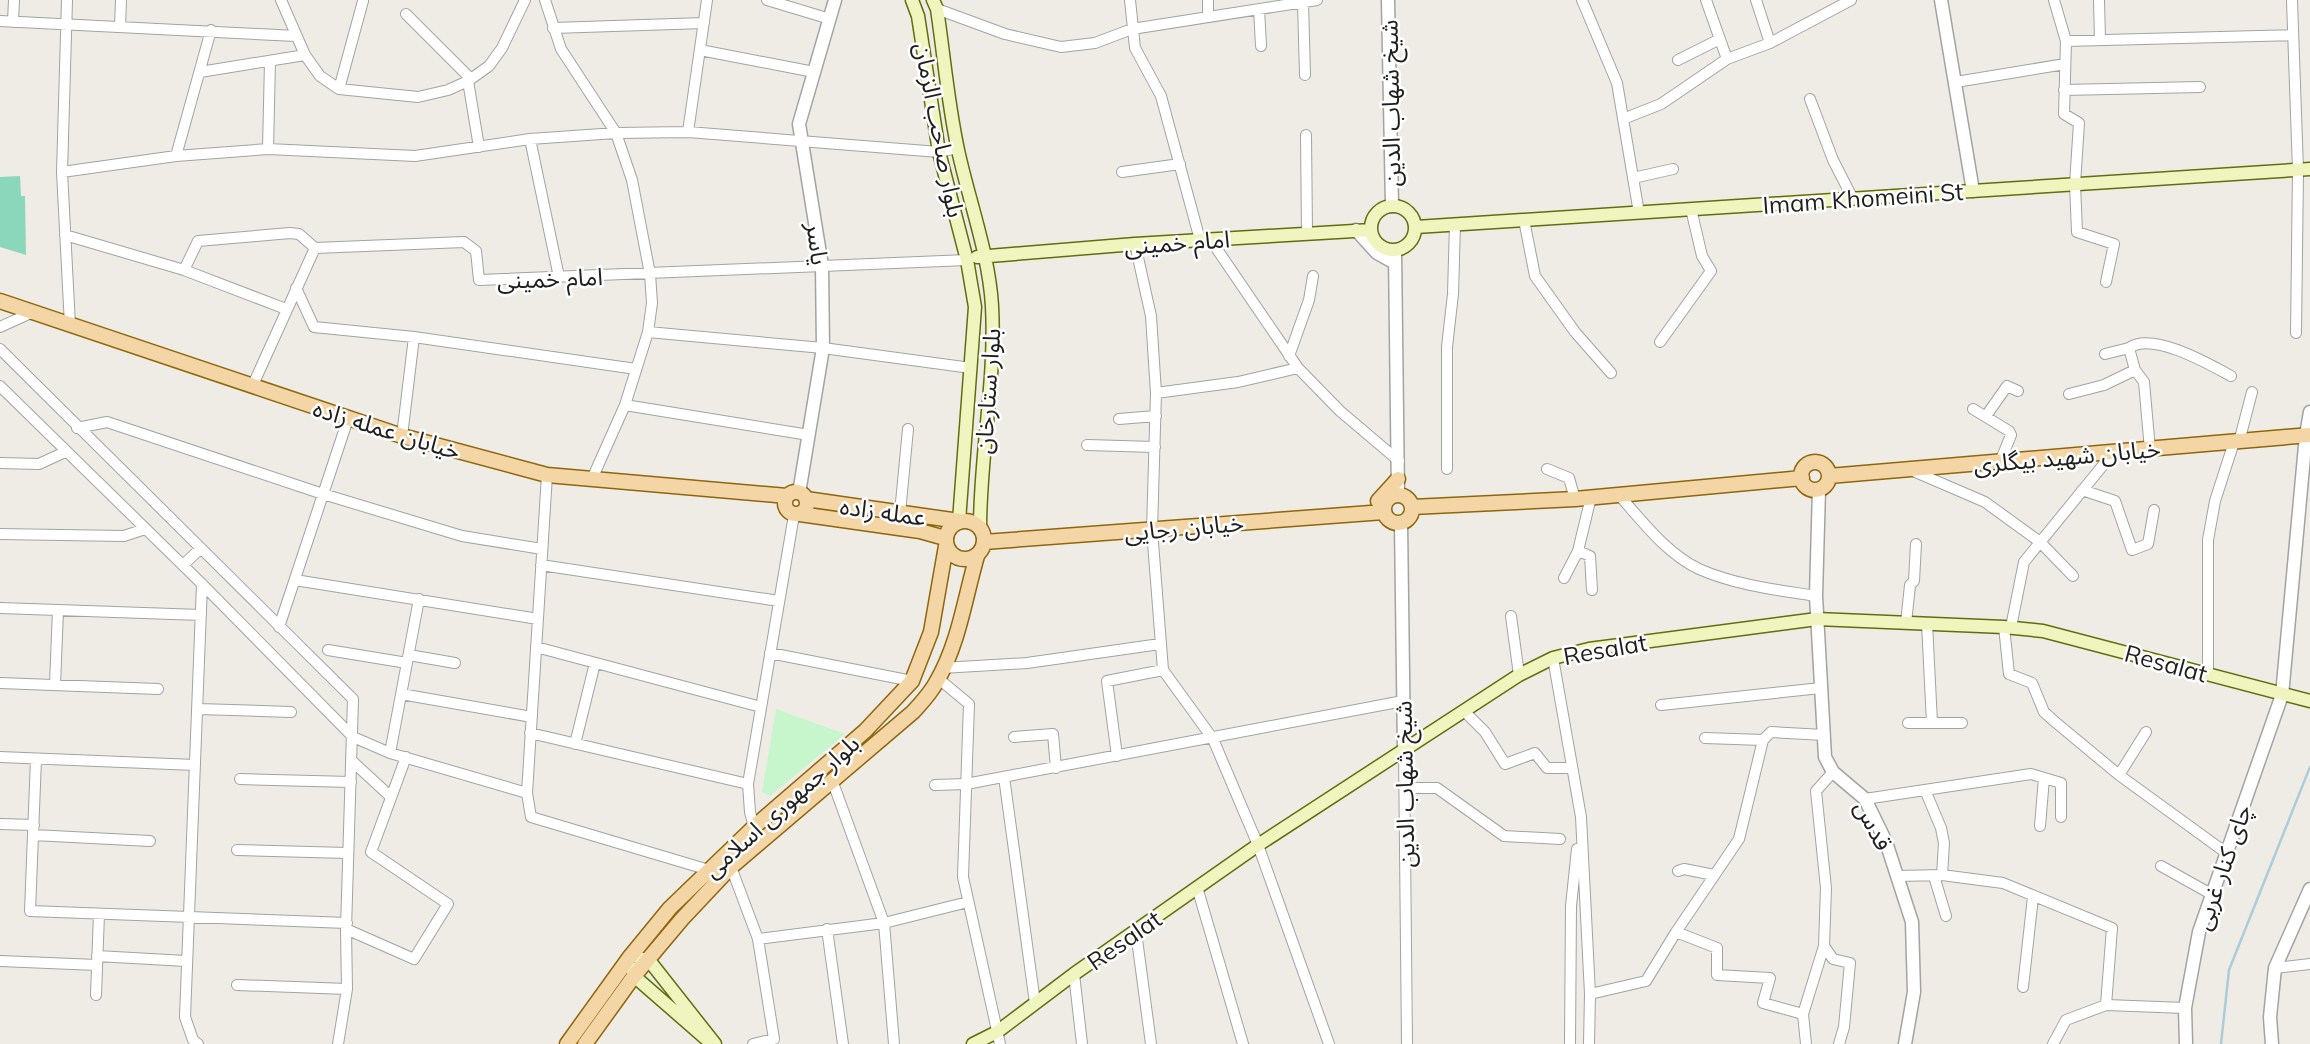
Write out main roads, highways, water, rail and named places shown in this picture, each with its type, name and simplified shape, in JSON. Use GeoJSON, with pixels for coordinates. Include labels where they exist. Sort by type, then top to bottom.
{"type":"FeatureCollection","features":[{"type":"Feature","properties":{"kind":"main road","name":"بلوار صاحب الزمان"},"geometry":{"type":"LineString","coordinates":[[912,0],[918,16],[939,152],[967,260]]}},
{"type":"Feature","properties":{"kind":"main road","name":"بلوار صاحب الزمان"},"geometry":{"type":"LineString","coordinates":[[935,4],[957,148],[984,255]]}},
{"type":"Feature","properties":{"kind":"main road","name":"Imam Khomeini St"},"geometry":{"type":"LineString","coordinates":[[1416,227],[2304,170]]}},
{"type":"Feature","properties":{"kind":"main road"},"geometry":{"type":"LineString","coordinates":[[1392,206],[1405,209],[1411,214],[1416,227],[1412,240],[1395,257],[1376,243],[1371,230],[1374,216],[1385,207],[1392,206]]}},
{"type":"Feature","properties":{"kind":"main road","name":"امام خمینی"},"geometry":{"type":"LineString","coordinates":[[967,260],[984,255],[1371,230]]}},
{"type":"Feature","properties":{"kind":"main road","name":"بلوار ستارخان"},"geometry":{"type":"LineString","coordinates":[[980,542],[980,496],[991,370],[992,305],[984,255]]}},
{"type":"Feature","properties":{"kind":"main road","name":"بلوار ستارخان"},"geometry":{"type":"LineString","coordinates":[[959,521],[975,307],[967,260]]}},
{"type":"Feature","properties":{"kind":"main road","name":"خیابان عمله زاده"},"geometry":{"type":"LineString","coordinates":[[0,301],[348,419],[547,475],[797,496]]}},
{"type":"Feature","properties":{"kind":"main road","name":"خیابان شهید بیگلری"},"geometry":{"type":"LineString","coordinates":[[1829,476],[2308,435]]}},
{"type":"Feature","properties":{"kind":"main road"},"geometry":{"type":"LineString","coordinates":[[1814,462],[1823,464],[1829,476],[1826,484],[1819,489],[1810,488],[1802,478],[1803,469],[1814,462]]}},
{"type":"Feature","properties":{"kind":"main road"},"geometry":{"type":"LineString","coordinates":[[1412,507],[1575,499],[1802,478]]}},
{"type":"Feature","properties":{"kind":"main road"},"geometry":{"type":"LineString","coordinates":[[1368,512],[1398,479]]}},
{"type":"Feature","properties":{"kind":"main road","name":"عمله زاده"},"geometry":{"type":"LineString","coordinates":[[945,542],[920,531],[797,514],[785,508],[797,496],[959,521]]}},
{"type":"Feature","properties":{"kind":"main road"},"geometry":{"type":"LineString","coordinates":[[1398,496],[1406,498],[1412,507],[1410,517],[1401,523],[1390,521],[1384,512],[1386,502],[1398,496]]}},
{"type":"Feature","properties":{"kind":"main road","name":"خیابان رجایی"},"geometry":{"type":"LineString","coordinates":[[980,542],[1384,512]]}},
{"type":"Feature","properties":{"kind":"main road"},"geometry":{"type":"LineString","coordinates":[[959,521],[974,523],[980,542],[970,559],[955,557],[945,542],[952,525],[959,521]]}},
{"type":"Feature","properties":{"kind":"main road","name":"بلوار جمهوری اسلامی"},"geometry":{"type":"LineString","coordinates":[[567,1044],[629,958],[670,908],[754,827],[865,731],[912,681],[931,632],[945,542]]}},
{"type":"Feature","properties":{"kind":"main road","name":"بلوار جمهوری اسلامی"},"geometry":{"type":"LineString","coordinates":[[585,1044],[648,959],[731,867],[913,712],[941,673],[957,636],[980,542]]}},
{"type":"Feature","properties":{"kind":"main road","name":"Resalat"},"geometry":{"type":"LineString","coordinates":[[973,1044],[999,1038],[1035,1003],[1258,845],[1519,675],[1553,658],[1589,649],[1816,619],[2008,627],[2043,631],[2306,701]]}},
{"type":"Feature","properties":{"kind":"main road"},"geometry":{"type":"LineString","coordinates":[[629,958],[648,959],[714,1044],[634,976],[629,958]]}},
{"type":"Feature","properties":{"kind":"waterway"},"geometry":{"type":"LineString","coordinates":[[2221,1044],[2229,970],[2310,767]]}}]}
